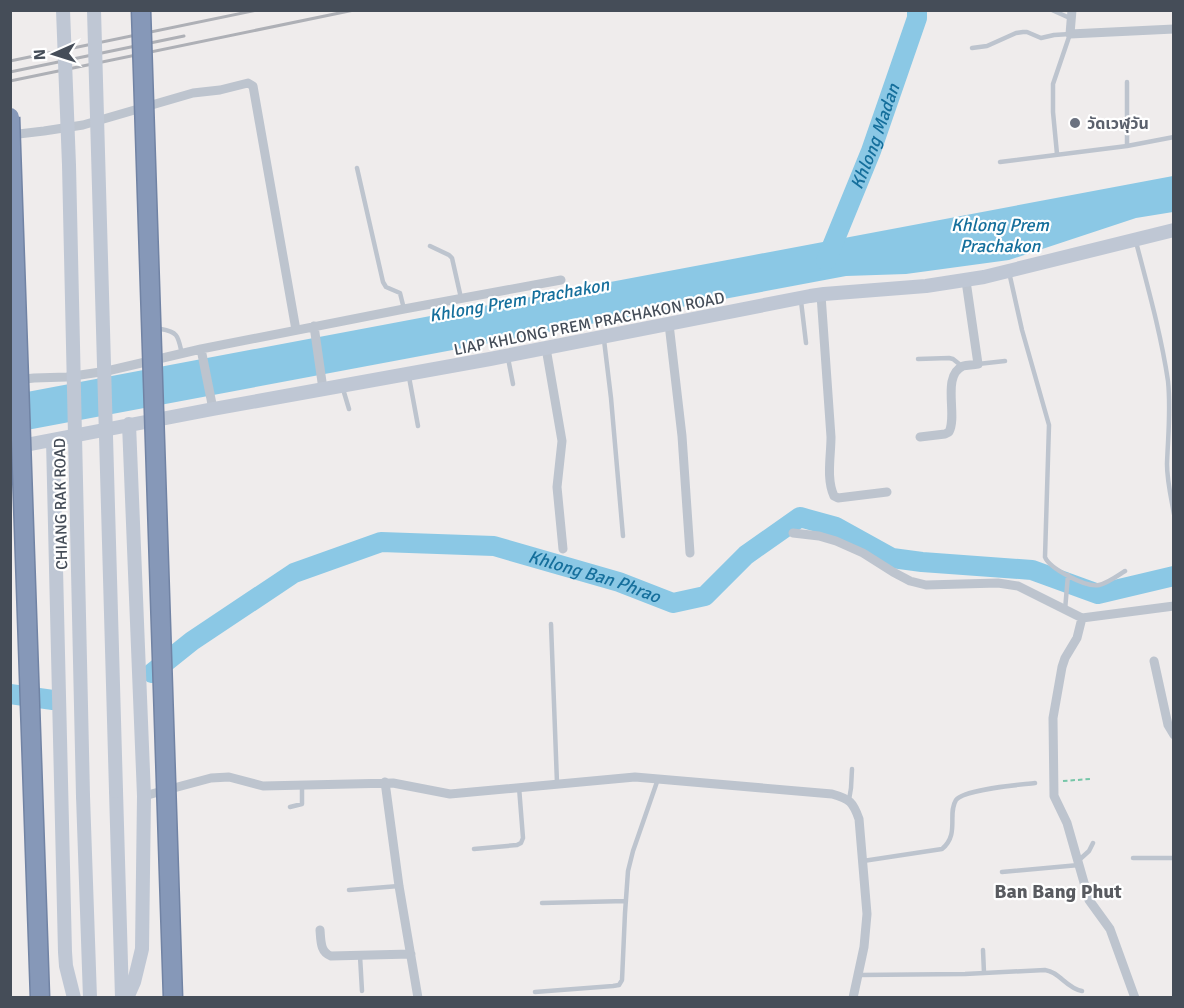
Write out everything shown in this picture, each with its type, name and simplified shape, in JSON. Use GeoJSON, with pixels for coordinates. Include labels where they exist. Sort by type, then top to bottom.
{"type":"FeatureCollection","features":[{"type":"Feature","properties":{"kind":"highway"},"geometry":{"type":"LineString","coordinates":[[141,10],[173,998]]}},
{"type":"Feature","properties":{"kind":"highway"},"geometry":{"type":"LineString","coordinates":[[10,117],[40,998]]}},
{"type":"Feature","properties":{"kind":"main road","name":"CHIANG RAK ROAD"},"geometry":{"type":"LineString","coordinates":[[63,10],[90,998]]}},
{"type":"Feature","properties":{"kind":"main road"},"geometry":{"type":"LineString","coordinates":[[94,10],[122,998]]}},
{"type":"Feature","properties":{"kind":"main road","name":"LIAP KHLONG PREM PRACHAKON ROAD"},"geometry":{"type":"LineString","coordinates":[[10,448],[129,424],[212,403],[323,384],[342,386],[801,298],[966,281],[1173,230]]}},
{"type":"Feature","properties":{"kind":"main road"},"geometry":{"type":"LineString","coordinates":[[128,998],[142,949],[144,796],[129,424]]}},
{"type":"Feature","properties":{"kind":"main road"},"geometry":{"type":"LineString","coordinates":[[53,440],[65,952],[69,982],[74,998]]}},
{"type":"Feature","properties":{"kind":"street"},"geometry":{"type":"LineString","coordinates":[[1072,15],[1070,34],[1173,29]]}},
{"type":"Feature","properties":{"kind":"street"},"geometry":{"type":"LineString","coordinates":[[10,135],[83,124],[193,93],[251,84],[296,330]]}},
{"type":"Feature","properties":{"kind":"street"},"geometry":{"type":"LineString","coordinates":[[10,381],[67,377],[107,371],[296,330],[315,329],[404,309],[561,280]]}},
{"type":"Feature","properties":{"kind":"street"},"geometry":{"type":"LineString","coordinates":[[920,437],[945,434],[951,429],[954,375],[963,367],[978,364],[966,281]]}},
{"type":"Feature","properties":{"kind":"street"},"geometry":{"type":"LineString","coordinates":[[821,295],[831,437],[832,491],[838,498],[887,492]]}},
{"type":"Feature","properties":{"kind":"street"},"geometry":{"type":"LineString","coordinates":[[669,324],[682,436],[690,553]]}},
{"type":"Feature","properties":{"kind":"street"},"geometry":{"type":"LineString","coordinates":[[315,329],[323,384]]}},
{"type":"Feature","properties":{"kind":"street"},"geometry":{"type":"LineString","coordinates":[[546,348],[561,432],[562,448],[557,487],[564,549]]}},
{"type":"Feature","properties":{"kind":"street"},"geometry":{"type":"LineString","coordinates":[[202,352],[212,403]]}},
{"type":"Feature","properties":{"kind":"street"},"geometry":{"type":"LineString","coordinates":[[793,533],[819,536],[836,541],[910,581],[926,585],[998,583],[1018,586],[1082,618],[1173,606]]}},
{"type":"Feature","properties":{"kind":"street"},"geometry":{"type":"LineString","coordinates":[[1082,618],[1077,638],[1062,667],[1053,728],[1054,796],[1067,823],[1089,900],[1110,929],[1135,998]]}},
{"type":"Feature","properties":{"kind":"street"},"geometry":{"type":"LineString","coordinates":[[1154,661],[1168,725],[1173,735]]}},
{"type":"Feature","properties":{"kind":"street"},"geometry":{"type":"LineString","coordinates":[[144,796],[222,777],[263,786],[385,782],[450,794],[635,777],[832,794],[849,800],[854,805],[859,819],[867,914],[864,947],[854,998]]}},
{"type":"Feature","properties":{"kind":"street"},"geometry":{"type":"LineString","coordinates":[[385,782],[418,998]]}},
{"type":"Feature","properties":{"kind":"street"},"geometry":{"type":"LineString","coordinates":[[320,930],[322,949],[325,954],[331,956],[411,954]]}},
{"type":"Feature","properties":{"kind":"lane"},"geometry":{"type":"LineString","coordinates":[[1052,10],[1072,15]]}},
{"type":"Feature","properties":{"kind":"lane"},"geometry":{"type":"LineString","coordinates":[[972,48],[987,46],[1016,33],[1027,32],[1041,38],[1070,34],[1053,84],[1057,154]]}},
{"type":"Feature","properties":{"kind":"lane"},"geometry":{"type":"LineString","coordinates":[[1127,82],[1127,146]]}},
{"type":"Feature","properties":{"kind":"lane"},"geometry":{"type":"LineString","coordinates":[[1000,162],[1127,146],[1173,137]]}},
{"type":"Feature","properties":{"kind":"lane"},"geometry":{"type":"LineString","coordinates":[[357,168],[383,282],[400,293],[404,309]]}},
{"type":"Feature","properties":{"kind":"lane"},"geometry":{"type":"LineString","coordinates":[[1135,240],[1157,324],[1167,381],[1169,400],[1167,465],[1173,514]]}},
{"type":"Feature","properties":{"kind":"lane"},"geometry":{"type":"LineString","coordinates":[[430,246],[452,258],[461,298]]}},
{"type":"Feature","properties":{"kind":"lane"},"geometry":{"type":"LineString","coordinates":[[1009,272],[1022,330],[1049,425],[1045,556],[1047,561],[1067,576],[1092,586],[1106,583],[1125,571]]}},
{"type":"Feature","properties":{"kind":"lane"},"geometry":{"type":"LineString","coordinates":[[801,298],[806,343]]}},
{"type":"Feature","properties":{"kind":"lane"},"geometry":{"type":"LineString","coordinates":[[161,329],[176,333],[182,354]]}},
{"type":"Feature","properties":{"kind":"lane"},"geometry":{"type":"LineString","coordinates":[[604,337],[623,536]]}},
{"type":"Feature","properties":{"kind":"lane"},"geometry":{"type":"LineString","coordinates":[[507,356],[513,384]]}},
{"type":"Feature","properties":{"kind":"lane"},"geometry":{"type":"LineString","coordinates":[[918,359],[949,358],[963,367]]}},
{"type":"Feature","properties":{"kind":"lane"},"geometry":{"type":"LineString","coordinates":[[978,364],[1005,361]]}},
{"type":"Feature","properties":{"kind":"lane"},"geometry":{"type":"LineString","coordinates":[[408,374],[418,426]]}},
{"type":"Feature","properties":{"kind":"lane"},"geometry":{"type":"LineString","coordinates":[[342,386],[349,409]]}},
{"type":"Feature","properties":{"kind":"lane"},"geometry":{"type":"LineString","coordinates":[[1066,609],[1067,576]]}},
{"type":"Feature","properties":{"kind":"lane"},"geometry":{"type":"LineString","coordinates":[[551,624],[557,783]]}},
{"type":"Feature","properties":{"kind":"lane"},"geometry":{"type":"LineString","coordinates":[[849,800],[852,769]]}},
{"type":"Feature","properties":{"kind":"lane"},"geometry":{"type":"LineString","coordinates":[[535,992],[613,986],[619,985],[622,980],[628,871],[658,779]]}},
{"type":"Feature","properties":{"kind":"lane"},"geometry":{"type":"LineString","coordinates":[[863,861],[942,849],[948,844],[952,834],[954,803],[957,798],[985,789],[1035,783]]}},
{"type":"Feature","properties":{"kind":"lane"},"geometry":{"type":"LineString","coordinates":[[290,807],[302,804],[302,785]]}},
{"type":"Feature","properties":{"kind":"lane"},"geometry":{"type":"LineString","coordinates":[[474,849],[521,843],[523,838],[519,787]]}},
{"type":"Feature","properties":{"kind":"lane"},"geometry":{"type":"LineString","coordinates":[[1002,872],[1079,862],[1093,843]]}},
{"type":"Feature","properties":{"kind":"lane"},"geometry":{"type":"LineString","coordinates":[[1133,858],[1173,858]]}},
{"type":"Feature","properties":{"kind":"lane"},"geometry":{"type":"LineString","coordinates":[[350,891],[399,885]]}},
{"type":"Feature","properties":{"kind":"lane"},"geometry":{"type":"LineString","coordinates":[[542,903],[626,901]]}},
{"type":"Feature","properties":{"kind":"lane"},"geometry":{"type":"LineString","coordinates":[[983,950],[984,973]]}},
{"type":"Feature","properties":{"kind":"lane"},"geometry":{"type":"LineString","coordinates":[[360,956],[362,991]]}},
{"type":"Feature","properties":{"kind":"lane"},"geometry":{"type":"LineString","coordinates":[[859,975],[1045,970],[1053,971],[1074,989],[1082,991]]}},
{"type":"Feature","properties":{"kind":"path"},"geometry":{"type":"LineString","coordinates":[[1064,781],[1090,779]]}},
{"type":"Feature","properties":{"kind":"water","name":"Khlong Prem Prachakon"},"geometry":{"type":"Polygon","coordinates":[[[1173,176],[1173,212],[1136,218],[1009,260],[906,274],[846,276],[11,433],[11,395],[1173,176]]]}},
{"type":"Feature","properties":{"kind":"waterway","name":"Khlong Madan"},"geometry":{"type":"LineString","coordinates":[[826,261],[871,151],[917,18],[917,10]]}},
{"type":"Feature","properties":{"kind":"waterway","name":"Khlong Ban Phrao"},"geometry":{"type":"LineString","coordinates":[[152,673],[192,641],[294,573],[381,542],[494,546],[619,582],[673,603],[705,596],[746,555],[800,517],[836,527],[892,558],[1032,570],[1098,594],[1174,576]]}},
{"type":"Feature","properties":{"kind":"waterway","name":"Khlong Ban Phrao"},"geometry":{"type":"LineString","coordinates":[[10,694],[53,700]]}},
{"type":"Feature","properties":{"kind":"railway"},"geometry":{"type":"LineString","coordinates":[[10,61],[257,10]]}},
{"type":"Feature","properties":{"kind":"railway"},"geometry":{"type":"LineString","coordinates":[[10,81],[354,10]]}},
{"type":"Feature","properties":{"kind":"railway"},"geometry":{"type":"LineString","coordinates":[[10,72],[184,36]]}},
{"type":"Feature","properties":{"kind":"place","name":"วัดเวฬุวัน"},"geometry":{"type":"Point","coordinates":[1075,123]}},
{"type":"Feature","properties":{"kind":"district","name":"Ban Bang Phut"},"geometry":{"type":"Point","coordinates":[1058,891]}}]}
